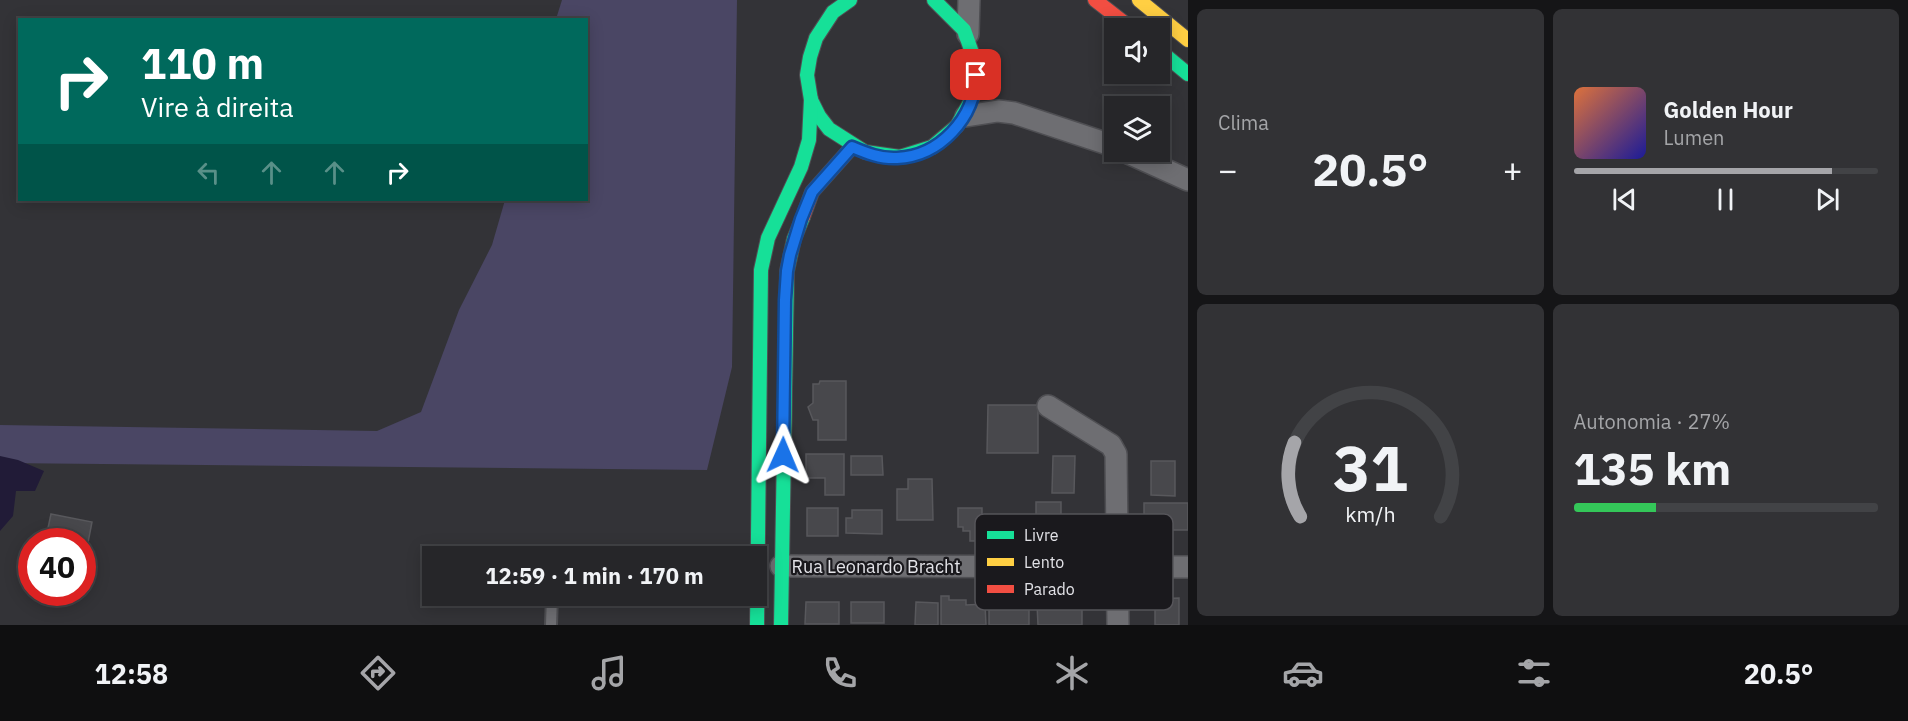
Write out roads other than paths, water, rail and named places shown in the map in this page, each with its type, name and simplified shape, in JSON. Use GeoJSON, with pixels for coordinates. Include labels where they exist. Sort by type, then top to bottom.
{"type":"FeatureCollection","features":[{"type":"Feature","properties":{"kind":"main road"},"geometry":{"type":"LineString","coordinates":[[757,546],[761,270],[768,238],[801,167],[809,140],[811,99],[807,72],[812,45],[831,7],[850,0]]}},
{"type":"Feature","properties":{"kind":"main road"},"geometry":{"type":"LineString","coordinates":[[811,99],[824,124],[844,143],[869,154],[897,158],[923,152],[947,138],[966,116],[976,90],[976,61],[968,34],[951,12],[934,0]]}},
{"type":"Feature","properties":{"kind":"main road"},"geometry":{"type":"LineString","coordinates":[[1095,0],[1118,18]]}},
{"type":"Feature","properties":{"kind":"main road"},"geometry":{"type":"LineString","coordinates":[[1139,0],[1188,40]]}},
{"type":"Feature","properties":{"kind":"main road"},"geometry":{"type":"LineString","coordinates":[[1170,59],[1188,74]]}},
{"type":"Feature","properties":{"kind":"main road"},"geometry":{"type":"LineString","coordinates":[[781,625],[787,271],[794,239],[812,192],[852,147]]}},
{"type":"Feature","properties":{"kind":"main road"},"geometry":{"type":"LineString","coordinates":[[767,566],[781,566]]}},
{"type":"Feature","properties":{"kind":"main road"},"geometry":{"type":"LineString","coordinates":[[757,606],[757,625]]}},
{"type":"Feature","properties":{"kind":"street"},"geometry":{"type":"LineString","coordinates":[[968,34],[969,0]]}},
{"type":"Feature","properties":{"kind":"street"},"geometry":{"type":"LineString","coordinates":[[966,116],[998,111],[1014,113],[1104,143]]}},
{"type":"Feature","properties":{"kind":"street"},"geometry":{"type":"LineString","coordinates":[[1148,162],[1188,180]]}},
{"type":"Feature","properties":{"kind":"street"},"geometry":{"type":"LineString","coordinates":[[1048,406],[1111,445],[1116,454],[1118,514]]}},
{"type":"Feature","properties":{"kind":"street","name":"Rua Leonardo Bracht"},"geometry":{"type":"LineString","coordinates":[[781,566],[975,567]]}},
{"type":"Feature","properties":{"kind":"street"},"geometry":{"type":"LineString","coordinates":[[1118,610],[1118,625]]}},
{"type":"Feature","properties":{"kind":"lane"},"geometry":{"type":"LineString","coordinates":[[551,625],[552,606]]}}]}
